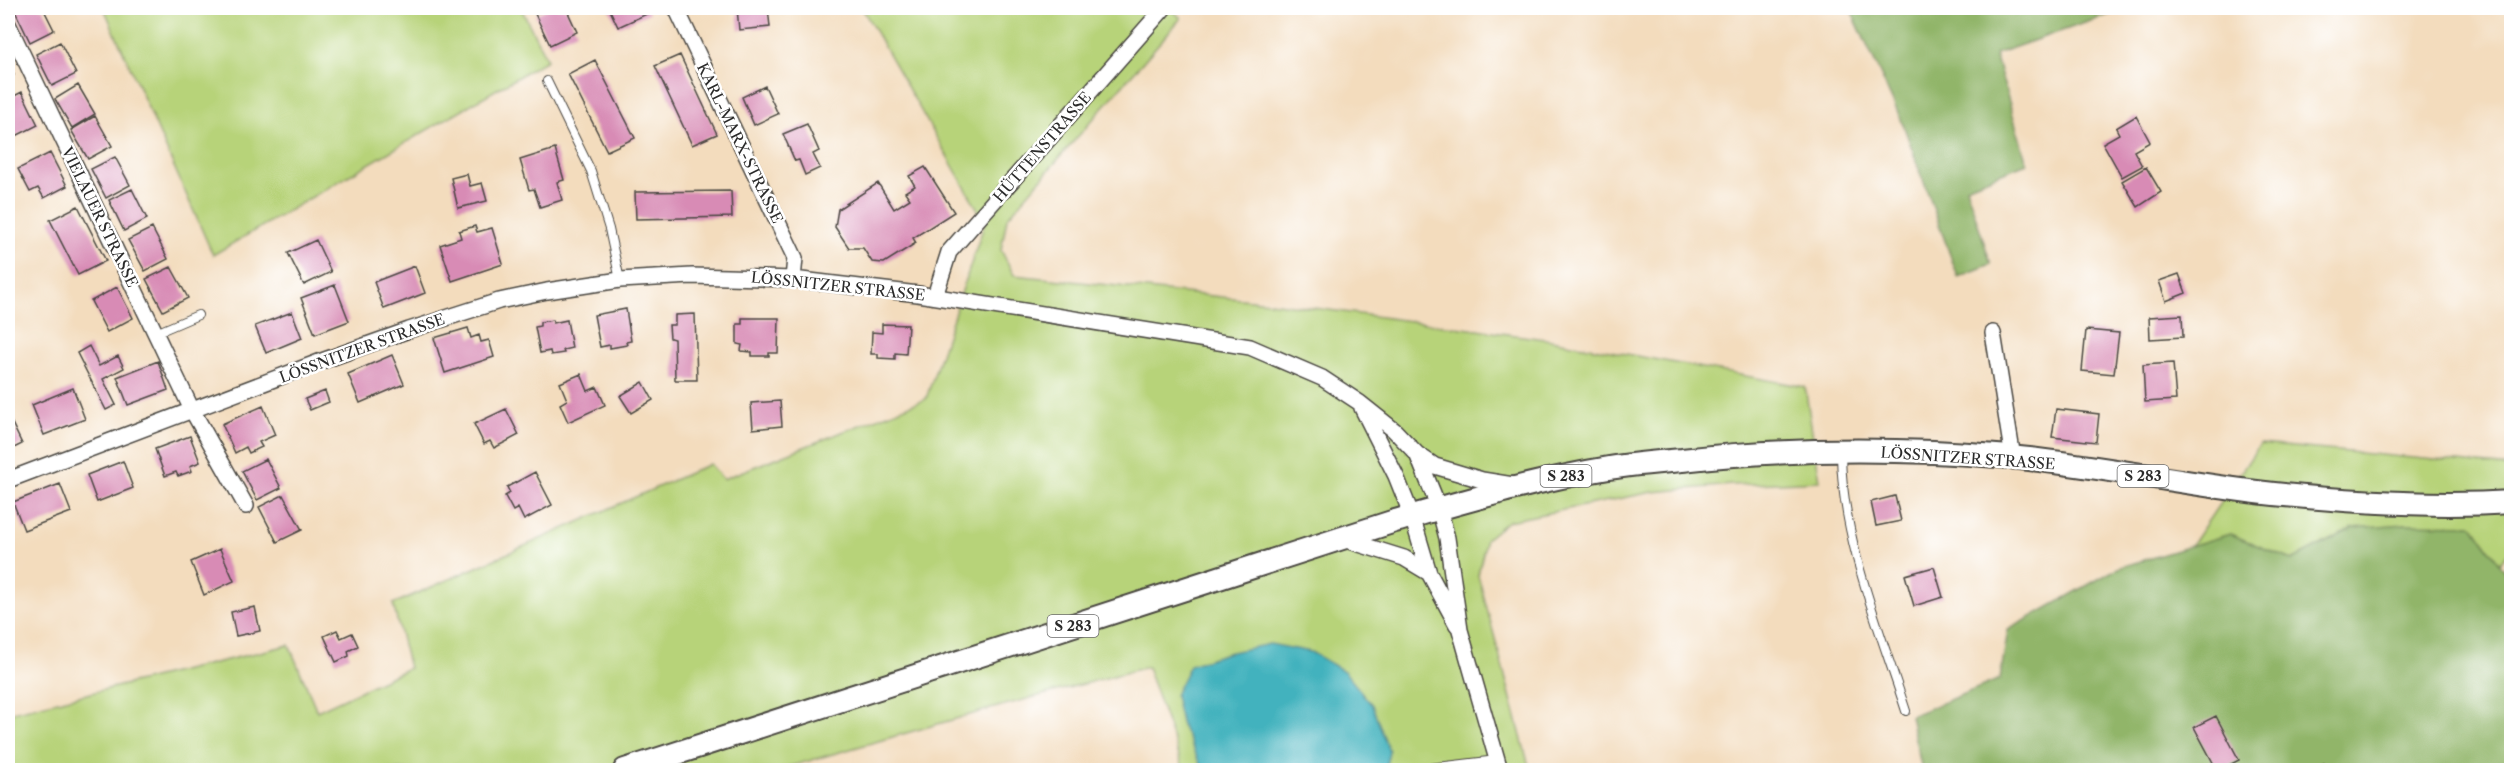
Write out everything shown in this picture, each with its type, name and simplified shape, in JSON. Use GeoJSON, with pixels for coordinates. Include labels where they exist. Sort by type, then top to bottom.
{"type":"FeatureCollection","features":[{"type":"Feature","properties":{"kind":"main road","name":"LÖSSNITZER STRASSE"},"geometry":{"type":"LineString","coordinates":[[1840,449],[2013,458],[2273,494],[2380,502],[2471,504],[2511,502]]}},
{"type":"Feature","properties":{"kind":"main road","name":"S 283"},"geometry":{"type":"LineString","coordinates":[[625,771],[1412,516],[1519,486],[1612,467],[1732,455],[1840,449]]}},
{"type":"Feature","properties":{"kind":"street","name":"KARL-MARX-STRASSE"},"geometry":{"type":"LineString","coordinates":[[676,8],[795,258],[793,279]]}},
{"type":"Feature","properties":{"kind":"street","name":"HÜTTENSTRASSE"},"geometry":{"type":"LineString","coordinates":[[935,296],[949,252],[1164,8]]}},
{"type":"Feature","properties":{"kind":"street","name":"VIELAUER STRASSE"},"geometry":{"type":"LineString","coordinates":[[8,24],[192,410],[246,506]]}},
{"type":"Feature","properties":{"kind":"street","name":"LÖSSNITZER STRASSE"},"geometry":{"type":"LineString","coordinates":[[8,480],[386,338],[499,301],[620,280],[692,276],[793,279],[935,296],[1250,347],[1322,378],[1360,403],[1435,466],[1519,486]]}},
{"type":"Feature","properties":{"kind":"street"},"geometry":{"type":"LineString","coordinates":[[1993,333],[2013,458]]}},
{"type":"Feature","properties":{"kind":"street"},"geometry":{"type":"LineString","coordinates":[[1360,403],[1396,476],[1412,516],[1429,573],[1460,630],[1498,765]]}},
{"type":"Feature","properties":{"kind":"street","name":"LÖSSNITZER STRASSE"},"geometry":{"type":"LineString","coordinates":[[1418,454],[1439,508],[1451,557],[1460,630]]}},
{"type":"Feature","properties":{"kind":"street"},"geometry":{"type":"LineString","coordinates":[[1343,539],[1404,558],[1429,573]]}},
{"type":"Feature","properties":{"kind":"lane"},"geometry":{"type":"LineString","coordinates":[[547,81],[591,171],[609,229],[620,280]]}},
{"type":"Feature","properties":{"kind":"lane"},"geometry":{"type":"LineString","coordinates":[[156,333],[198,315]]}},
{"type":"Feature","properties":{"kind":"lane"},"geometry":{"type":"LineString","coordinates":[[1840,449],[1841,481],[1850,533],[1906,711]]}},
{"type":"Feature","properties":{"kind":"lane"},"geometry":{"type":"LineString","coordinates":[[1412,771],[1498,765]]}},
{"type":"Feature","properties":{"kind":"green space"},"geometry":{"type":"Polygon","coordinates":[[[104,8],[521,8],[547,60],[213,255],[104,8]]]}},
{"type":"Feature","properties":{"kind":"green space"},"geometry":{"type":"Polygon","coordinates":[[[862,8],[1170,8],[1181,18],[1007,218],[1001,250],[1014,275],[1269,302],[1545,339],[1805,387],[1820,481],[1653,492],[1508,521],[1486,539],[1478,575],[1530,770],[1184,770],[1147,667],[777,770],[8,770],[8,713],[289,645],[317,711],[409,668],[393,604],[710,464],[723,479],[926,399],[985,222],[862,8]]]}},
{"type":"Feature","properties":{"kind":"green space"},"geometry":{"type":"Polygon","coordinates":[[[1850,8],[2112,8],[2114,13],[1995,54],[2027,163],[1966,187],[1991,264],[1958,277],[1903,124],[1850,8]]]}},
{"type":"Feature","properties":{"kind":"green space"},"geometry":{"type":"Polygon","coordinates":[[[2260,444],[2511,467],[2511,550],[2499,563],[2473,525],[2353,528],[2292,560],[2230,534],[2191,546],[2260,444]]]}},
{"type":"Feature","properties":{"kind":"green space"},"geometry":{"type":"Polygon","coordinates":[[[2405,524],[2473,525],[2511,581],[2511,770],[1922,770],[1910,716],[2000,679],[2008,630],[2118,568],[2230,534],[2292,560],[2353,528],[2405,524]]]}},
{"type":"Feature","properties":{"kind":"water"},"geometry":{"type":"Polygon","coordinates":[[[1270,644],[1311,652],[1344,671],[1372,705],[1389,751],[1385,770],[1203,770],[1181,723],[1175,695],[1190,665],[1227,653],[1270,644]]]}},
{"type":"Feature","properties":{"kind":"building"},"geometry":{"type":"Polygon","coordinates":[[[43,8],[54,30],[30,42],[14,9],[43,8]]]}},
{"type":"Feature","properties":{"kind":"building"},"geometry":{"type":"Polygon","coordinates":[[[550,8],[566,8],[577,32],[550,45],[535,14],[550,8]]]}},
{"type":"Feature","properties":{"kind":"building"},"geometry":{"type":"Polygon","coordinates":[[[609,8],[646,8],[649,13],[618,27],[609,8]]]}},
{"type":"Feature","properties":{"kind":"building"},"geometry":{"type":"Polygon","coordinates":[[[737,8],[768,8],[770,27],[739,30],[737,8]]]}},
{"type":"Feature","properties":{"kind":"building"},"geometry":{"type":"Polygon","coordinates":[[[60,42],[76,74],[52,86],[36,54],[60,42]]]}},
{"type":"Feature","properties":{"kind":"building"},"geometry":{"type":"Polygon","coordinates":[[[680,55],[717,134],[692,145],[655,66],[680,55]]]}},
{"type":"Feature","properties":{"kind":"building"},"geometry":{"type":"Polygon","coordinates":[[[595,60],[635,138],[607,151],[568,74],[595,60]]]}},
{"type":"Feature","properties":{"kind":"building"},"geometry":{"type":"Polygon","coordinates":[[[8,63],[14,75],[8,78],[8,63]]]}},
{"type":"Feature","properties":{"kind":"building"},"geometry":{"type":"Polygon","coordinates":[[[78,85],[95,114],[72,128],[55,99],[78,85]]]}},
{"type":"Feature","properties":{"kind":"building"},"geometry":{"type":"Polygon","coordinates":[[[765,86],[778,114],[754,125],[742,97],[765,86]]]}},
{"type":"Feature","properties":{"kind":"building"},"geometry":{"type":"Polygon","coordinates":[[[22,92],[38,125],[8,140],[8,99],[22,92]]]}},
{"type":"Feature","properties":{"kind":"building"},"geometry":{"type":"Polygon","coordinates":[[[95,116],[112,146],[88,159],[71,130],[95,116]]]}},
{"type":"Feature","properties":{"kind":"building"},"geometry":{"type":"Polygon","coordinates":[[[2136,116],[2150,142],[2134,151],[2142,166],[2122,177],[2103,143],[2119,134],[2116,128],[2136,116]]]}},
{"type":"Feature","properties":{"kind":"building"},"geometry":{"type":"Polygon","coordinates":[[[807,124],[819,151],[813,154],[820,168],[805,175],[799,160],[795,161],[783,134],[807,124]]]}},
{"type":"Feature","properties":{"kind":"building"},"geometry":{"type":"Polygon","coordinates":[[[555,149],[564,180],[557,182],[562,200],[540,207],[534,189],[529,190],[520,160],[555,149]]]}},
{"type":"Feature","properties":{"kind":"building"},"geometry":{"type":"Polygon","coordinates":[[[50,153],[67,186],[44,198],[38,188],[30,192],[18,169],[50,153]]]}},
{"type":"Feature","properties":{"kind":"building"},"geometry":{"type":"Polygon","coordinates":[[[115,157],[130,185],[106,198],[91,169],[115,157]]]}},
{"type":"Feature","properties":{"kind":"building"},"geometry":{"type":"Polygon","coordinates":[[[925,167],[954,212],[913,238],[916,243],[884,263],[872,262],[863,248],[849,248],[835,227],[838,209],[878,183],[894,209],[910,199],[905,192],[915,186],[909,176],[925,167]]]}},
{"type":"Feature","properties":{"kind":"building"},"geometry":{"type":"Polygon","coordinates":[[[2146,167],[2161,192],[2138,207],[2122,181],[2146,167]]]}},
{"type":"Feature","properties":{"kind":"building"},"geometry":{"type":"Polygon","coordinates":[[[467,174],[470,186],[482,183],[487,201],[458,208],[451,178],[467,174]]]}},
{"type":"Feature","properties":{"kind":"building"},"geometry":{"type":"Polygon","coordinates":[[[132,189],[147,219],[124,231],[109,200],[132,189]]]}},
{"type":"Feature","properties":{"kind":"building"},"geometry":{"type":"Polygon","coordinates":[[[731,191],[732,217],[636,219],[635,192],[731,191]]]}},
{"type":"Feature","properties":{"kind":"building"},"geometry":{"type":"Polygon","coordinates":[[[78,206],[106,261],[78,275],[50,220],[78,206]]]}},
{"type":"Feature","properties":{"kind":"building"},"geometry":{"type":"Polygon","coordinates":[[[475,226],[477,232],[492,228],[503,264],[452,281],[440,245],[461,238],[459,231],[475,226]]]}},
{"type":"Feature","properties":{"kind":"building"},"geometry":{"type":"Polygon","coordinates":[[[152,228],[168,259],[145,271],[128,240],[152,228]]]}},
{"type":"Feature","properties":{"kind":"building"},"geometry":{"type":"Polygon","coordinates":[[[316,240],[331,272],[304,285],[288,253],[316,240]]]}},
{"type":"Feature","properties":{"kind":"building"},"geometry":{"type":"Polygon","coordinates":[[[415,266],[425,293],[384,309],[374,282],[415,266]]]}},
{"type":"Feature","properties":{"kind":"building"},"geometry":{"type":"Polygon","coordinates":[[[171,267],[188,298],[163,311],[146,279],[171,267]]]}},
{"type":"Feature","properties":{"kind":"building"},"geometry":{"type":"Polygon","coordinates":[[[2179,274],[2186,293],[2166,301],[2159,281],[2179,274]]]}},
{"type":"Feature","properties":{"kind":"building"},"geometry":{"type":"Polygon","coordinates":[[[335,285],[349,321],[315,334],[301,298],[335,285]]]}},
{"type":"Feature","properties":{"kind":"building"},"geometry":{"type":"Polygon","coordinates":[[[117,287],[133,318],[107,332],[91,301],[117,287]]]}},
{"type":"Feature","properties":{"kind":"building"},"geometry":{"type":"Polygon","coordinates":[[[626,309],[631,341],[626,342],[627,345],[600,347],[594,315],[626,309]]]}},
{"type":"Feature","properties":{"kind":"building"},"geometry":{"type":"Polygon","coordinates":[[[292,312],[302,338],[266,353],[255,326],[292,312]]]}},
{"type":"Feature","properties":{"kind":"building"},"geometry":{"type":"Polygon","coordinates":[[[695,314],[697,380],[675,380],[674,339],[670,338],[669,325],[675,325],[675,315],[695,314]]]}},
{"type":"Feature","properties":{"kind":"building"},"geometry":{"type":"Polygon","coordinates":[[[2182,315],[2183,337],[2150,339],[2149,317],[2182,315]]]}},
{"type":"Feature","properties":{"kind":"building"},"geometry":{"type":"Polygon","coordinates":[[[742,318],[779,318],[778,353],[769,353],[769,356],[752,356],[752,352],[741,351],[742,345],[737,344],[737,324],[742,324],[742,318]]]}},
{"type":"Feature","properties":{"kind":"building"},"geometry":{"type":"Polygon","coordinates":[[[553,320],[553,323],[567,320],[572,348],[563,350],[564,353],[551,355],[550,351],[540,353],[535,327],[540,326],[540,322],[553,320]]]}},
{"type":"Feature","properties":{"kind":"building"},"geometry":{"type":"Polygon","coordinates":[[[882,324],[908,325],[906,354],[895,353],[895,359],[878,358],[878,354],[871,354],[872,332],[882,333],[882,324]]]}},
{"type":"Feature","properties":{"kind":"building"},"geometry":{"type":"Polygon","coordinates":[[[468,328],[471,338],[479,335],[481,342],[489,340],[494,357],[445,373],[434,338],[468,328]]]}},
{"type":"Feature","properties":{"kind":"building"},"geometry":{"type":"Polygon","coordinates":[[[2086,330],[2119,333],[2114,374],[2082,371],[2086,330]]]}},
{"type":"Feature","properties":{"kind":"building"},"geometry":{"type":"Polygon","coordinates":[[[89,346],[99,366],[118,356],[124,368],[103,379],[116,405],[106,410],[77,353],[89,346]]]}},
{"type":"Feature","properties":{"kind":"building"},"geometry":{"type":"Polygon","coordinates":[[[392,355],[404,384],[360,403],[348,374],[392,355]]]}},
{"type":"Feature","properties":{"kind":"building"},"geometry":{"type":"Polygon","coordinates":[[[158,361],[168,390],[128,405],[117,377],[158,361]]]}},
{"type":"Feature","properties":{"kind":"building"},"geometry":{"type":"Polygon","coordinates":[[[2173,363],[2176,400],[2145,402],[2143,365],[2173,363]]]}},
{"type":"Feature","properties":{"kind":"building"},"geometry":{"type":"Polygon","coordinates":[[[581,374],[588,391],[597,387],[605,405],[568,422],[560,404],[567,400],[560,383],[581,374]]]}},
{"type":"Feature","properties":{"kind":"building"},"geometry":{"type":"Polygon","coordinates":[[[643,382],[653,400],[631,413],[620,396],[643,382]]]}},
{"type":"Feature","properties":{"kind":"building"},"geometry":{"type":"Polygon","coordinates":[[[73,388],[85,419],[44,435],[32,405],[73,388]]]}},
{"type":"Feature","properties":{"kind":"building"},"geometry":{"type":"Polygon","coordinates":[[[325,391],[329,402],[310,410],[305,399],[325,391]]]}},
{"type":"Feature","properties":{"kind":"building"},"geometry":{"type":"Polygon","coordinates":[[[780,401],[782,426],[753,429],[751,403],[780,401]]]}},
{"type":"Feature","properties":{"kind":"building"},"geometry":{"type":"Polygon","coordinates":[[[263,406],[275,435],[259,442],[262,447],[249,453],[246,447],[235,453],[222,424],[263,406]]]}},
{"type":"Feature","properties":{"kind":"building"},"geometry":{"type":"Polygon","coordinates":[[[506,409],[519,435],[494,448],[490,441],[484,444],[474,424],[506,409]]]}},
{"type":"Feature","properties":{"kind":"building"},"geometry":{"type":"Polygon","coordinates":[[[2056,409],[2099,414],[2096,442],[2052,437],[2056,409]]]}},
{"type":"Feature","properties":{"kind":"building"},"geometry":{"type":"Polygon","coordinates":[[[8,417],[22,444],[8,451],[8,417]]]}},
{"type":"Feature","properties":{"kind":"building"},"geometry":{"type":"Polygon","coordinates":[[[190,436],[200,462],[190,466],[192,471],[178,476],[176,472],[165,476],[155,449],[190,436]]]}},
{"type":"Feature","properties":{"kind":"building"},"geometry":{"type":"Polygon","coordinates":[[[266,459],[281,488],[257,500],[242,471],[266,459]]]}},
{"type":"Feature","properties":{"kind":"building"},"geometry":{"type":"Polygon","coordinates":[[[123,461],[133,488],[97,502],[87,475],[123,461]]]}},
{"type":"Feature","properties":{"kind":"building"},"geometry":{"type":"Polygon","coordinates":[[[535,472],[552,505],[524,520],[518,508],[513,511],[505,496],[510,493],[507,487],[535,472]]]}},
{"type":"Feature","properties":{"kind":"building"},"geometry":{"type":"Polygon","coordinates":[[[60,484],[71,512],[24,530],[13,502],[60,484]]]}},
{"type":"Feature","properties":{"kind":"building"},"geometry":{"type":"Polygon","coordinates":[[[283,495],[302,530],[277,542],[259,507],[283,495]]]}},
{"type":"Feature","properties":{"kind":"building"},"geometry":{"type":"Polygon","coordinates":[[[1895,496],[1901,521],[1876,526],[1871,502],[1895,496]]]}},
{"type":"Feature","properties":{"kind":"building"},"geometry":{"type":"Polygon","coordinates":[[[220,549],[234,581],[204,595],[191,562],[220,549]]]}},
{"type":"Feature","properties":{"kind":"building"},"geometry":{"type":"Polygon","coordinates":[[[1934,567],[1943,597],[1914,606],[1905,575],[1934,567]]]}},
{"type":"Feature","properties":{"kind":"building"},"geometry":{"type":"Polygon","coordinates":[[[255,607],[260,631],[236,636],[231,612],[255,607]]]}},
{"type":"Feature","properties":{"kind":"building"},"geometry":{"type":"Polygon","coordinates":[[[337,630],[341,638],[352,633],[358,646],[348,651],[349,656],[336,662],[324,636],[337,630]]]}},
{"type":"Feature","properties":{"kind":"building"},"geometry":{"type":"Polygon","coordinates":[[[2216,716],[2239,760],[2220,770],[2217,770],[2194,727],[2216,716]]]}},
{"type":"Feature","properties":{"kind":"building"},"geometry":{"type":"Polygon","coordinates":[[[2324,763],[2328,770],[2309,770],[2324,763]]]}}]}
